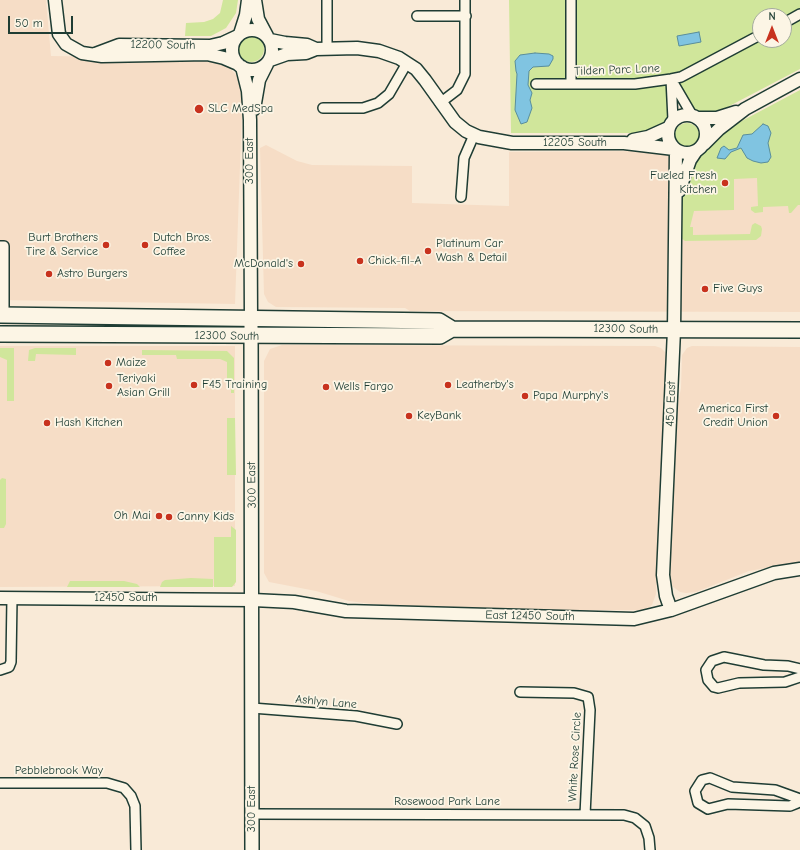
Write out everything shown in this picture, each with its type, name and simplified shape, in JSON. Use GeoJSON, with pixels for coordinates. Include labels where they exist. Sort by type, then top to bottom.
{"type":"FeatureCollection","features":[{"type":"Feature","properties":{"kind":"main road","name":"12300 South"},"geometry":{"type":"LineString","coordinates":[[2,315],[439,321],[452,328],[800,330]]}},
{"type":"Feature","properties":{"kind":"main road","name":"300 East"},"geometry":{"type":"LineString","coordinates":[[251,319],[253,600],[252,850]]}},
{"type":"Feature","properties":{"kind":"main road","name":"12300 South"},"geometry":{"type":"LineString","coordinates":[[0,334],[440,336],[452,328]]}},
{"type":"Feature","properties":{"kind":"street","name":"12200 South"},"geometry":{"type":"LineString","coordinates":[[55,0],[58,29],[62,39],[70,47],[88,54],[132,56],[207,54],[224,58],[240,66]]}},
{"type":"Feature","properties":{"kind":"street"},"geometry":{"type":"LineString","coordinates":[[248,0],[246,15],[232,50],[240,66],[247,70],[258,70],[268,62],[287,54],[306,53],[321,48]]}},
{"type":"Feature","properties":{"kind":"street"},"geometry":{"type":"LineString","coordinates":[[255,0],[258,20],[273,50],[268,62]]}},
{"type":"Feature","properties":{"kind":"street"},"geometry":{"type":"LineString","coordinates":[[321,48],[327,0]]}},
{"type":"Feature","properties":{"kind":"street"},"geometry":{"type":"LineString","coordinates":[[440,103],[457,90],[464,74],[466,0]]}},
{"type":"Feature","properties":{"kind":"street"},"geometry":{"type":"LineString","coordinates":[[571,0],[571,84]]}},
{"type":"Feature","properties":{"kind":"street"},"geometry":{"type":"LineString","coordinates":[[417,16],[466,16]]}},
{"type":"Feature","properties":{"kind":"street"},"geometry":{"type":"LineString","coordinates":[[239,35],[254,30],[268,38],[285,43],[321,48],[357,48],[379,51],[407,63],[389,94],[378,103],[362,108],[323,108]]}},
{"type":"Feature","properties":{"kind":"street","name":"12200 South"},"geometry":{"type":"LineString","coordinates":[[88,54],[99,53],[119,45],[210,46],[223,43],[239,35]]}},
{"type":"Feature","properties":{"kind":"street","name":"Tilden Parc Lane"},"geometry":{"type":"LineString","coordinates":[[536,84],[645,84],[681,77],[752,39]]}},
{"type":"Feature","properties":{"kind":"street","name":"300 East"},"geometry":{"type":"LineString","coordinates":[[250,120],[259,80],[268,62]]}},
{"type":"Feature","properties":{"kind":"street","name":"12205 South"},"geometry":{"type":"LineString","coordinates":[[407,63],[425,80],[454,122],[474,135],[499,142],[624,142],[675,149]]}},
{"type":"Feature","properties":{"kind":"street","name":"300 East"},"geometry":{"type":"LineString","coordinates":[[240,66],[248,91],[250,120],[251,319]]}},
{"type":"Feature","properties":{"kind":"street"},"geometry":{"type":"LineString","coordinates":[[671,79],[694,117],[704,124],[706,131],[700,148]]}},
{"type":"Feature","properties":{"kind":"street"},"geometry":{"type":"LineString","coordinates":[[671,79],[671,124],[668,140],[675,149],[687,154],[700,148],[718,129],[745,109],[800,79]]}},
{"type":"Feature","properties":{"kind":"street"},"geometry":{"type":"LineString","coordinates":[[671,124],[681,115],[717,118],[745,109]]}},
{"type":"Feature","properties":{"kind":"street","name":"12205 South"},"geometry":{"type":"LineString","coordinates":[[624,142],[648,137],[671,124]]}},
{"type":"Feature","properties":{"kind":"street"},"geometry":{"type":"LineString","coordinates":[[461,198],[464,158],[474,135]]}},
{"type":"Feature","properties":{"kind":"street","name":"450 East"},"geometry":{"type":"LineString","coordinates":[[676,198],[690,160],[700,148]]}},
{"type":"Feature","properties":{"kind":"street","name":"450 East"},"geometry":{"type":"LineString","coordinates":[[671,610],[665,591],[663,575],[674,330],[676,198],[675,149]]}},
{"type":"Feature","properties":{"kind":"street"},"geometry":{"type":"LineString","coordinates":[[0,246],[4,246],[2,315]]}},
{"type":"Feature","properties":{"kind":"street","name":"East 12450 South"},"geometry":{"type":"LineString","coordinates":[[253,600],[294,602],[346,611],[634,619],[671,610],[774,573],[800,569]]}},
{"type":"Feature","properties":{"kind":"street"},"geometry":{"type":"LineString","coordinates":[[0,670],[9,667],[11,662],[6,598]]}},
{"type":"Feature","properties":{"kind":"street","name":"12450 South"},"geometry":{"type":"LineString","coordinates":[[6,598],[253,600]]}},
{"type":"Feature","properties":{"kind":"street"},"geometry":{"type":"LineString","coordinates":[[800,669],[788,666],[764,666],[724,658],[712,661],[706,670],[708,680],[714,687],[718,688],[739,683],[789,682],[800,677]]}},
{"type":"Feature","properties":{"kind":"street","name":"White Rose Circle"},"geometry":{"type":"LineString","coordinates":[[520,692],[574,693],[588,697],[590,710],[585,815]]}},
{"type":"Feature","properties":{"kind":"street","name":"Ashlyn Lane"},"geometry":{"type":"LineString","coordinates":[[252,708],[356,716],[397,724]]}},
{"type":"Feature","properties":{"kind":"street"},"geometry":{"type":"LineString","coordinates":[[800,799],[775,790],[732,787],[710,778],[702,780],[695,791],[698,802],[708,809],[728,804],[790,806],[800,802]]}},
{"type":"Feature","properties":{"kind":"street","name":"Pebblebrook Way"},"geometry":{"type":"LineString","coordinates":[[0,783],[107,783],[124,788],[131,796],[135,806],[136,850]]}},
{"type":"Feature","properties":{"kind":"street","name":"Rosewood Park Lane"},"geometry":{"type":"LineString","coordinates":[[252,814],[630,816],[640,821],[648,831],[650,850]]}},
{"type":"Feature","properties":{"kind":"shaded area"},"geometry":{"type":"Polygon","coordinates":[[[0,0],[46,0],[51,56],[222,59],[243,83],[235,304],[0,300],[0,0]]]}},
{"type":"Feature","properties":{"kind":"shaded area"},"geometry":{"type":"Polygon","coordinates":[[[266,145],[297,161],[312,165],[412,166],[412,203],[509,206],[509,152],[644,151],[670,154],[672,164],[800,166],[800,312],[410,311],[405,308],[276,307],[268,302],[264,294],[260,148],[266,145]]]}},
{"type":"Feature","properties":{"kind":"shaded area"},"geometry":{"type":"Polygon","coordinates":[[[282,345],[655,346],[661,348],[665,352],[666,358],[656,594],[652,605],[647,609],[641,610],[477,610],[379,605],[349,601],[316,591],[269,582],[264,573],[264,361],[270,349],[282,345]]]}},
{"type":"Feature","properties":{"kind":"shaded area"},"geometry":{"type":"Polygon","coordinates":[[[0,346],[235,346],[235,586],[0,587],[0,346]]]}},
{"type":"Feature","properties":{"kind":"shaded area"},"geometry":{"type":"Polygon","coordinates":[[[692,346],[800,347],[800,562],[749,571],[696,592],[686,593],[680,592],[672,586],[669,572],[677,409],[681,388],[682,355],[687,348],[692,346]]]}},
{"type":"Feature","properties":{"kind":"green space"},"geometry":{"type":"Polygon","coordinates":[[[223,0],[238,0],[236,13],[226,28],[211,36],[185,36],[186,23],[204,22],[213,19],[220,13],[223,0]]]}},
{"type":"Feature","properties":{"kind":"green space"},"geometry":{"type":"Polygon","coordinates":[[[509,0],[800,0],[800,69],[718,112],[697,118],[672,80],[671,122],[642,133],[511,133],[509,0]]]}},
{"type":"Feature","properties":{"kind":"green space"},"geometry":{"type":"Polygon","coordinates":[[[251,36],[260,40],[264,49],[260,58],[251,62],[242,58],[238,49],[242,40],[251,36]]]}},
{"type":"Feature","properties":{"kind":"green space"},"geometry":{"type":"Polygon","coordinates":[[[800,90],[800,205],[798,205],[791,213],[789,213],[788,206],[763,207],[763,212],[755,213],[751,210],[751,207],[758,206],[757,178],[734,179],[734,210],[694,211],[690,227],[693,227],[693,235],[750,234],[752,225],[755,223],[761,226],[761,236],[756,240],[685,241],[680,237],[680,209],[684,189],[698,156],[723,131],[800,90]]]}},
{"type":"Feature","properties":{"kind":"green space"},"geometry":{"type":"Polygon","coordinates":[[[687,123],[692,124],[698,130],[698,140],[692,146],[687,147],[682,146],[676,140],[675,135],[676,130],[682,124],[687,123]]]}},
{"type":"Feature","properties":{"kind":"green space"},"geometry":{"type":"Polygon","coordinates":[[[0,348],[14,348],[14,401],[7,401],[7,360],[0,357],[0,348]]]}},
{"type":"Feature","properties":{"kind":"green space"},"geometry":{"type":"Polygon","coordinates":[[[35,348],[76,348],[76,355],[36,354],[35,361],[28,361],[29,350],[35,348]]]}},
{"type":"Feature","properties":{"kind":"green space"},"geometry":{"type":"Polygon","coordinates":[[[142,350],[227,351],[234,358],[234,393],[231,393],[231,385],[227,384],[227,362],[220,359],[177,359],[176,355],[142,355],[142,350]]]}},
{"type":"Feature","properties":{"kind":"green space"},"geometry":{"type":"Polygon","coordinates":[[[227,418],[235,418],[236,475],[227,475],[227,418]]]}},
{"type":"Feature","properties":{"kind":"green space"},"geometry":{"type":"Polygon","coordinates":[[[2,478],[6,479],[6,524],[4,528],[0,528],[0,480],[2,478]]]}},
{"type":"Feature","properties":{"kind":"green space"},"geometry":{"type":"Polygon","coordinates":[[[231,526],[236,530],[236,582],[232,587],[214,587],[214,537],[231,537],[231,526]]]}},
{"type":"Feature","properties":{"kind":"green space"},"geometry":{"type":"Polygon","coordinates":[[[191,578],[213,579],[213,587],[160,587],[162,582],[165,580],[191,578]]]}},
{"type":"Feature","properties":{"kind":"green space"},"geometry":{"type":"Polygon","coordinates":[[[70,581],[124,581],[137,584],[140,587],[67,587],[70,581]]]}},
{"type":"Feature","properties":{"kind":"water"},"geometry":{"type":"Polygon","coordinates":[[[699,32],[701,42],[679,46],[677,36],[699,32]]]}},
{"type":"Feature","properties":{"kind":"water"},"geometry":{"type":"Polygon","coordinates":[[[535,53],[549,54],[553,56],[553,59],[549,66],[533,67],[529,71],[528,85],[532,93],[530,100],[532,108],[527,122],[521,124],[515,110],[517,74],[515,61],[520,55],[535,53]]]}},
{"type":"Feature","properties":{"kind":"water"},"geometry":{"type":"Polygon","coordinates":[[[763,124],[768,126],[771,133],[768,143],[771,157],[768,162],[761,163],[747,158],[741,148],[731,152],[725,159],[717,158],[721,148],[724,146],[729,150],[737,148],[743,135],[752,134],[763,124]]]}},
{"type":"Feature","properties":{"kind":"place","name":"SLC MedSpa"},"geometry":{"type":"Point","coordinates":[199,109]}},
{"type":"Feature","properties":{"kind":"place","name":"Fueled Fresh Kitchen"},"geometry":{"type":"Point","coordinates":[725,183]}},
{"type":"Feature","properties":{"kind":"place","name":"Burt Brothers Tire & Service"},"geometry":{"type":"Point","coordinates":[106,245]}},
{"type":"Feature","properties":{"kind":"place","name":"Dutch Bros. Coffee"},"geometry":{"type":"Point","coordinates":[145,245]}},
{"type":"Feature","properties":{"kind":"place","name":"Platinum Car Wash & Detail"},"geometry":{"type":"Point","coordinates":[428,251]}},
{"type":"Feature","properties":{"kind":"place","name":"Chick-fil-A"},"geometry":{"type":"Point","coordinates":[360,261]}},
{"type":"Feature","properties":{"kind":"place","name":"McDonald's"},"geometry":{"type":"Point","coordinates":[301,264]}},
{"type":"Feature","properties":{"kind":"place","name":"Astro Burgers"},"geometry":{"type":"Point","coordinates":[49,274]}},
{"type":"Feature","properties":{"kind":"place","name":"Five Guys"},"geometry":{"type":"Point","coordinates":[705,289]}},
{"type":"Feature","properties":{"kind":"place","name":"Maize"},"geometry":{"type":"Point","coordinates":[108,363]}},
{"type":"Feature","properties":{"kind":"place","name":"F45 Training"},"geometry":{"type":"Point","coordinates":[194,385]}},
{"type":"Feature","properties":{"kind":"place","name":"Leatherby's"},"geometry":{"type":"Point","coordinates":[448,385]}},
{"type":"Feature","properties":{"kind":"place","name":"Teriyaki Asian Grill"},"geometry":{"type":"Point","coordinates":[109,386]}},
{"type":"Feature","properties":{"kind":"place","name":"Wells Fargo"},"geometry":{"type":"Point","coordinates":[326,387]}},
{"type":"Feature","properties":{"kind":"place","name":"Papa Murphy's"},"geometry":{"type":"Point","coordinates":[525,396]}},
{"type":"Feature","properties":{"kind":"place","name":"KeyBank"},"geometry":{"type":"Point","coordinates":[409,416]}},
{"type":"Feature","properties":{"kind":"place","name":"America First Credit Union"},"geometry":{"type":"Point","coordinates":[776,416]}},
{"type":"Feature","properties":{"kind":"place","name":"Hash Kitchen"},"geometry":{"type":"Point","coordinates":[47,423]}},
{"type":"Feature","properties":{"kind":"place","name":"Oh Mai"},"geometry":{"type":"Point","coordinates":[159,516]}},
{"type":"Feature","properties":{"kind":"place","name":"Canny Kids"},"geometry":{"type":"Point","coordinates":[169,517]}}]}
